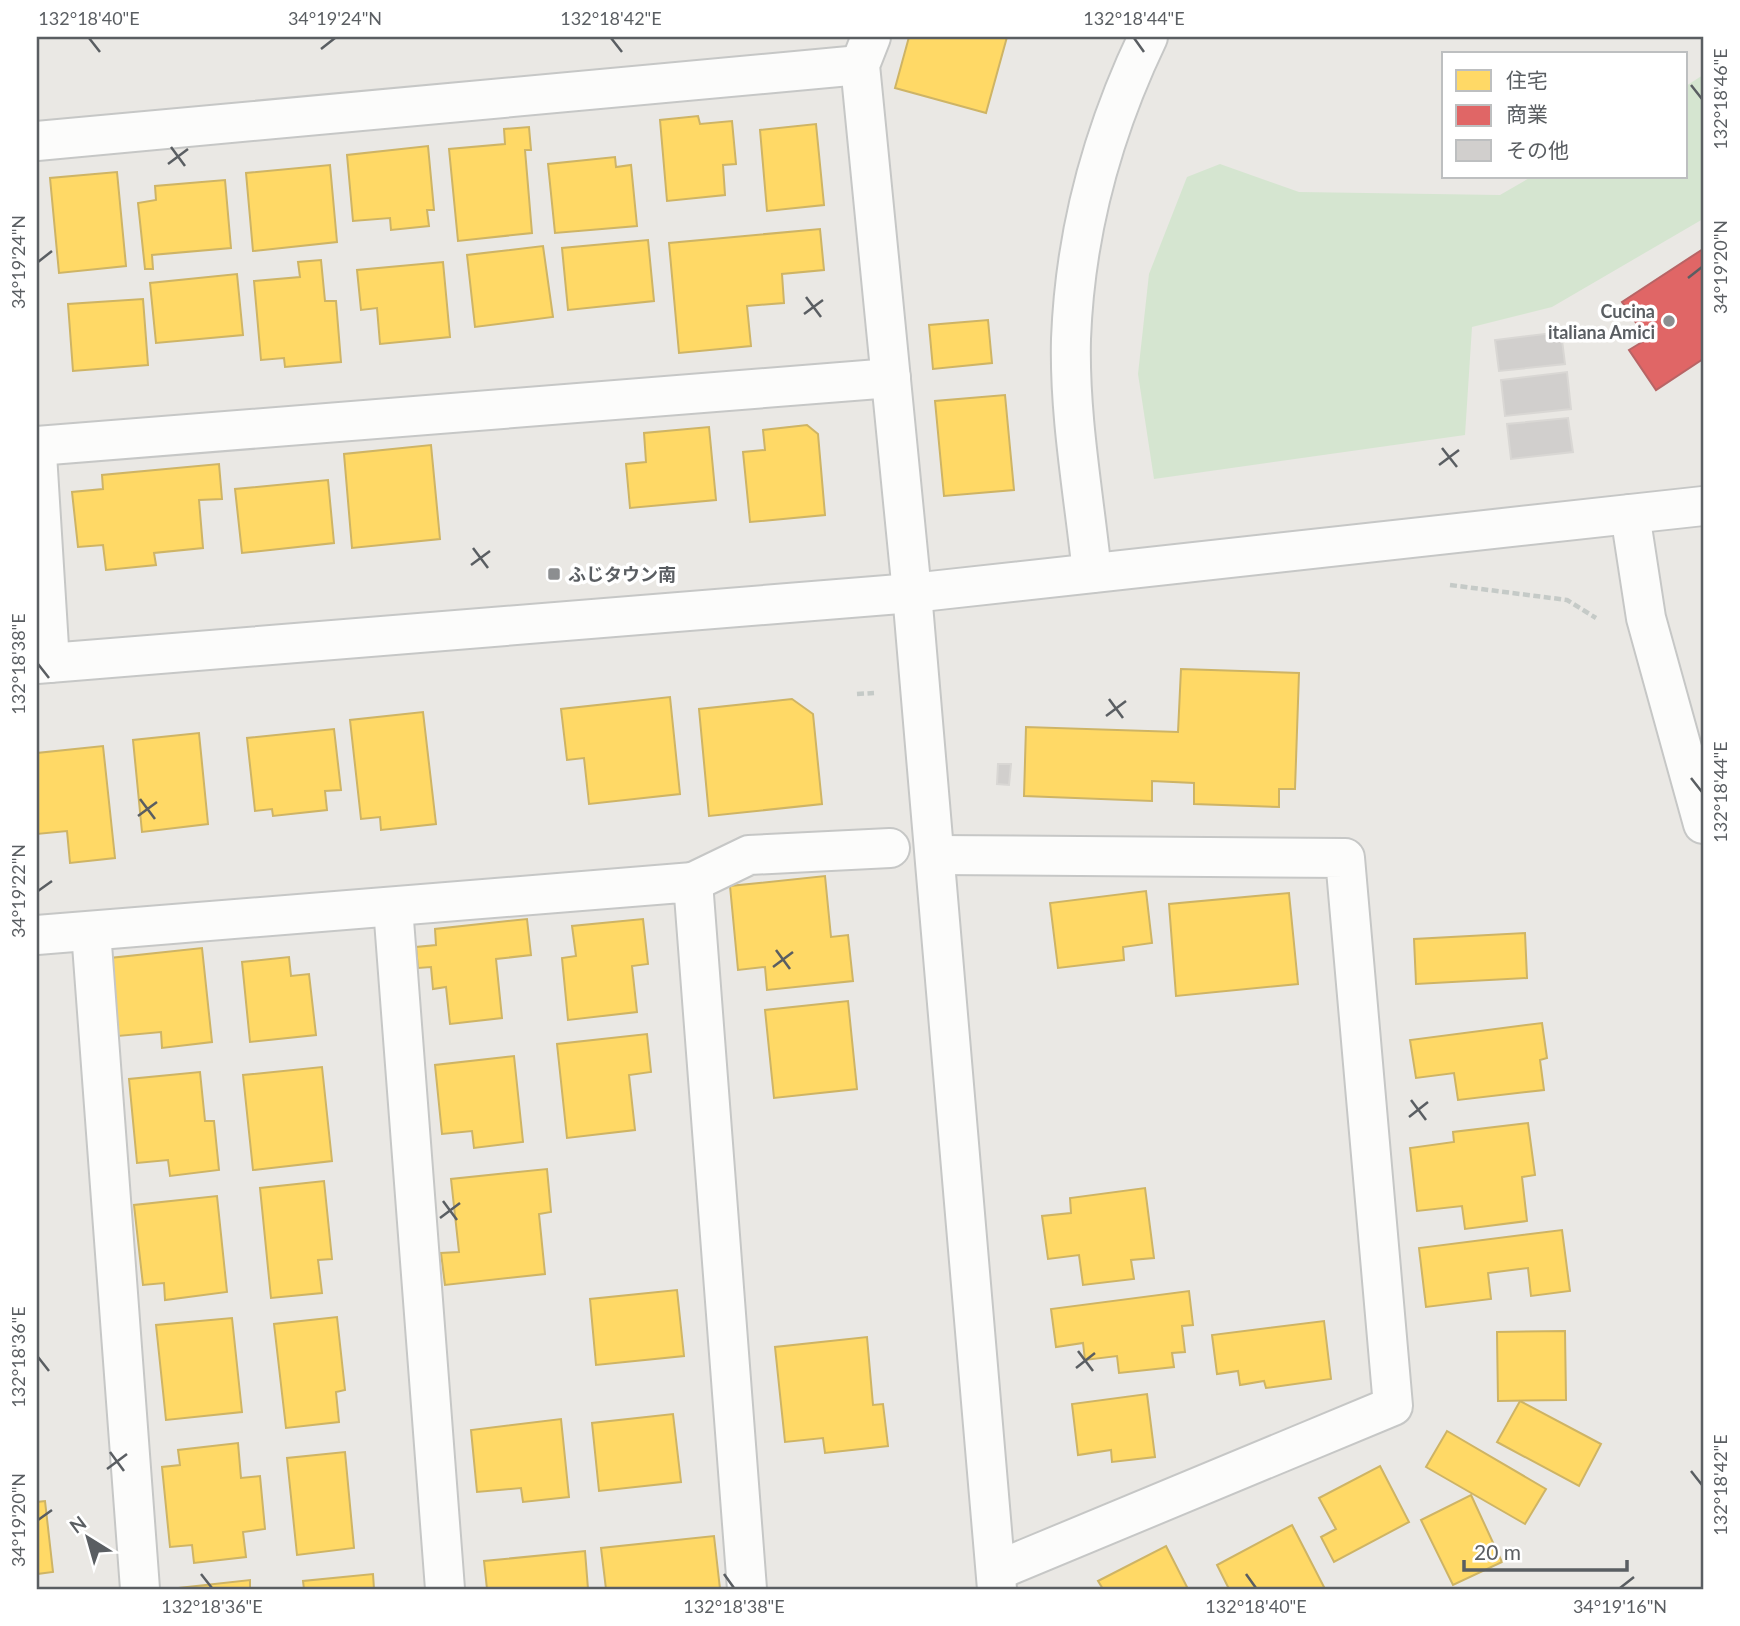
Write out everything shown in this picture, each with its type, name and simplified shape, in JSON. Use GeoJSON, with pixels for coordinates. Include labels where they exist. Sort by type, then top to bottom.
{"type":"FeatureCollection","features":[{"type":"Feature","properties":{"kind":"street"},"geometry":{"type":"LineString","coordinates":[[1092,573],[1074,401],[1071,341],[1076,270],[1088,200],[1107,131],[1148,37]]}},
{"type":"Feature","properties":{"kind":"street"},"geometry":{"type":"LineString","coordinates":[[37,141],[866,51],[891,378],[935,855],[996,1580],[1393,1405],[1345,858],[935,855]]}},
{"type":"Feature","properties":{"kind":"street"},"geometry":{"type":"LineString","coordinates":[[37,446],[891,378]]}},
{"type":"Feature","properties":{"kind":"street"},"geometry":{"type":"LineString","coordinates":[[37,454],[44,664],[912,593],[1703,506]]}},
{"type":"Feature","properties":{"kind":"street"},"geometry":{"type":"LineString","coordinates":[[1630,514],[1646,618],[1696,773],[1703,824]]}},
{"type":"Feature","properties":{"kind":"street"},"geometry":{"type":"LineString","coordinates":[[37,935],[693,883],[749,855],[890,848]]}},
{"type":"Feature","properties":{"kind":"street"},"geometry":{"type":"LineString","coordinates":[[693,883],[747,1589]]}},
{"type":"Feature","properties":{"kind":"street"},"geometry":{"type":"LineString","coordinates":[[393,906],[445,1589]]}},
{"type":"Feature","properties":{"kind":"street"},"geometry":{"type":"LineString","coordinates":[[91,930],[140,1589]]}},
{"type":"Feature","properties":{"kind":"path"},"geometry":{"type":"LineString","coordinates":[[1449,585],[1567,600],[1598,620]]}},
{"type":"Feature","properties":{"kind":"path"},"geometry":{"type":"LineString","coordinates":[[858,694],[876,692]]}},
{"type":"Feature","properties":{"kind":"green space"},"geometry":{"type":"Polygon","coordinates":[[[1703,75],[1703,219],[1552,307],[1472,327],[1465,435],[1154,479],[1138,374],[1149,274],[1187,177],[1220,164],[1299,192],[1500,195],[1529,178],[1688,178],[1688,85],[1703,75]]]}},
{"type":"Feature","properties":{"kind":"building: 住宅"},"geometry":{"type":"Polygon","coordinates":[[[909,37],[1007,37],[986,113],[895,88],[909,37]]]}},
{"type":"Feature","properties":{"kind":"building: 住宅"},"geometry":{"type":"Polygon","coordinates":[[[698,116],[700,124],[732,121],[736,164],[723,165],[725,195],[667,201],[660,120],[698,116]]]}},
{"type":"Feature","properties":{"kind":"building: 住宅"},"geometry":{"type":"Polygon","coordinates":[[[816,124],[824,205],[767,211],[760,130],[816,124]]]}},
{"type":"Feature","properties":{"kind":"building: 住宅"},"geometry":{"type":"Polygon","coordinates":[[[529,127],[531,150],[525,150],[532,233],[458,241],[449,149],[505,144],[504,129],[529,127]]]}},
{"type":"Feature","properties":{"kind":"building: 住宅"},"geometry":{"type":"Polygon","coordinates":[[[428,146],[434,210],[427,210],[429,226],[391,230],[390,218],[353,221],[347,155],[428,146]]]}},
{"type":"Feature","properties":{"kind":"building: 住宅"},"geometry":{"type":"Polygon","coordinates":[[[615,157],[616,167],[631,165],[637,226],[555,233],[548,164],[615,157]]]}},
{"type":"Feature","properties":{"kind":"building: 住宅"},"geometry":{"type":"Polygon","coordinates":[[[330,165],[337,242],[253,251],[246,173],[330,165]]]}},
{"type":"Feature","properties":{"kind":"building: 住宅"},"geometry":{"type":"Polygon","coordinates":[[[117,172],[126,266],[59,273],[50,178],[117,172]]]}},
{"type":"Feature","properties":{"kind":"building: 住宅"},"geometry":{"type":"Polygon","coordinates":[[[225,180],[231,248],[152,255],[153,269],[145,269],[138,203],[156,200],[155,186],[225,180]]]}},
{"type":"Feature","properties":{"kind":"building: 住宅"},"geometry":{"type":"Polygon","coordinates":[[[820,229],[824,270],[782,274],[784,303],[747,306],[751,346],[679,353],[669,243],[820,229]]]}},
{"type":"Feature","properties":{"kind":"building: 住宅"},"geometry":{"type":"Polygon","coordinates":[[[648,240],[654,301],[568,310],[562,248],[648,240]]]}},
{"type":"Feature","properties":{"kind":"building: 住宅"},"geometry":{"type":"Polygon","coordinates":[[[543,246],[553,317],[475,327],[467,255],[543,246]]]}},
{"type":"Feature","properties":{"kind":"building: 住宅"},"geometry":{"type":"Polygon","coordinates":[[[321,260],[325,301],[336,301],[341,362],[285,367],[284,358],[261,360],[254,281],[300,277],[298,262],[321,260]]]}},
{"type":"Feature","properties":{"kind":"building: 住宅"},"geometry":{"type":"Polygon","coordinates":[[[443,262],[450,337],[380,344],[377,308],[361,310],[357,270],[443,262]]]}},
{"type":"Feature","properties":{"kind":"building: 住宅"},"geometry":{"type":"Polygon","coordinates":[[[237,274],[243,335],[156,343],[150,283],[237,274]]]}},
{"type":"Feature","properties":{"kind":"building: 住宅"},"geometry":{"type":"Polygon","coordinates":[[[143,299],[148,365],[73,371],[68,304],[143,299]]]}},
{"type":"Feature","properties":{"kind":"building: 住宅"},"geometry":{"type":"Polygon","coordinates":[[[988,320],[992,363],[933,369],[929,325],[988,320]]]}},
{"type":"Feature","properties":{"kind":"building: 住宅"},"geometry":{"type":"Polygon","coordinates":[[[1005,395],[1014,490],[944,496],[935,401],[1005,395]]]}},
{"type":"Feature","properties":{"kind":"building: 住宅"},"geometry":{"type":"Polygon","coordinates":[[[807,425],[818,434],[825,515],[750,522],[743,452],[765,450],[763,430],[807,425]]]}},
{"type":"Feature","properties":{"kind":"building: 住宅"},"geometry":{"type":"Polygon","coordinates":[[[709,427],[716,500],[630,508],[626,464],[646,462],[644,433],[709,427]]]}},
{"type":"Feature","properties":{"kind":"building: 住宅"},"geometry":{"type":"Polygon","coordinates":[[[431,445],[440,539],[352,548],[344,454],[431,445]]]}},
{"type":"Feature","properties":{"kind":"building: 住宅"},"geometry":{"type":"Polygon","coordinates":[[[219,464],[222,499],[199,500],[203,548],[154,553],[156,565],[106,570],[103,545],[78,547],[72,492],[103,489],[102,475],[219,464]]]}},
{"type":"Feature","properties":{"kind":"building: 住宅"},"geometry":{"type":"Polygon","coordinates":[[[328,480],[334,543],[242,553],[235,489],[328,480]]]}},
{"type":"Feature","properties":{"kind":"building: 住宅"},"geometry":{"type":"Polygon","coordinates":[[[1181,669],[1299,673],[1295,789],[1279,789],[1279,807],[1194,804],[1194,783],[1152,781],[1152,801],[1024,796],[1026,727],[1178,732],[1181,669]]]}},
{"type":"Feature","properties":{"kind":"building: 住宅"},"geometry":{"type":"Polygon","coordinates":[[[670,697],[680,794],[589,804],[584,758],[567,760],[561,709],[670,697]]]}},
{"type":"Feature","properties":{"kind":"building: 住宅"},"geometry":{"type":"Polygon","coordinates":[[[792,699],[813,714],[822,804],[709,816],[699,709],[792,699]]]}},
{"type":"Feature","properties":{"kind":"building: 住宅"},"geometry":{"type":"Polygon","coordinates":[[[423,712],[436,824],[381,830],[380,817],[361,819],[350,720],[423,712]]]}},
{"type":"Feature","properties":{"kind":"building: 住宅"},"geometry":{"type":"Polygon","coordinates":[[[334,729],[341,790],[325,791],[327,810],[273,816],[272,809],[255,811],[247,738],[334,729]]]}},
{"type":"Feature","properties":{"kind":"building: 住宅"},"geometry":{"type":"Polygon","coordinates":[[[199,733],[208,824],[142,832],[133,740],[199,733]]]}},
{"type":"Feature","properties":{"kind":"building: 住宅"},"geometry":{"type":"Polygon","coordinates":[[[103,746],[115,858],[70,863],[67,831],[37,834],[37,753],[103,746]]]}},
{"type":"Feature","properties":{"kind":"building: 住宅"},"geometry":{"type":"Polygon","coordinates":[[[825,876],[831,937],[848,935],[853,981],[767,990],[765,967],[738,970],[730,886],[825,876]]]}},
{"type":"Feature","properties":{"kind":"building: 住宅"},"geometry":{"type":"Polygon","coordinates":[[[1146,891],[1152,943],[1123,947],[1124,960],[1058,968],[1050,903],[1146,891]]]}},
{"type":"Feature","properties":{"kind":"building: 住宅"},"geometry":{"type":"Polygon","coordinates":[[[1289,893],[1298,984],[1176,996],[1169,904],[1289,893]]]}},
{"type":"Feature","properties":{"kind":"building: 住宅"},"geometry":{"type":"Polygon","coordinates":[[[527,919],[531,955],[496,959],[502,1018],[450,1024],[446,987],[433,989],[431,967],[418,968],[416,947],[436,945],[435,929],[527,919]]]}},
{"type":"Feature","properties":{"kind":"building: 住宅"},"geometry":{"type":"Polygon","coordinates":[[[643,919],[648,964],[632,966],[637,1012],[568,1020],[562,958],[576,956],[572,926],[643,919]]]}},
{"type":"Feature","properties":{"kind":"building: 住宅"},"geometry":{"type":"Polygon","coordinates":[[[1525,933],[1527,978],[1416,984],[1414,939],[1525,933]]]}},
{"type":"Feature","properties":{"kind":"building: 住宅"},"geometry":{"type":"Polygon","coordinates":[[[202,948],[212,1042],[162,1048],[161,1032],[118,1036],[110,958],[202,948]]]}},
{"type":"Feature","properties":{"kind":"building: 住宅"},"geometry":{"type":"Polygon","coordinates":[[[289,957],[291,976],[309,974],[316,1035],[250,1042],[242,962],[289,957]]]}},
{"type":"Feature","properties":{"kind":"building: 住宅"},"geometry":{"type":"Polygon","coordinates":[[[848,1001],[857,1089],[774,1098],[765,1010],[848,1001]]]}},
{"type":"Feature","properties":{"kind":"building: 住宅"},"geometry":{"type":"Polygon","coordinates":[[[1542,1023],[1547,1058],[1540,1060],[1544,1090],[1458,1100],[1454,1073],[1416,1078],[1410,1040],[1542,1023]]]}},
{"type":"Feature","properties":{"kind":"building: 住宅"},"geometry":{"type":"Polygon","coordinates":[[[647,1034],[651,1072],[629,1075],[635,1130],[567,1138],[557,1044],[647,1034]]]}},
{"type":"Feature","properties":{"kind":"building: 住宅"},"geometry":{"type":"Polygon","coordinates":[[[514,1056],[523,1142],[474,1148],[472,1131],[442,1134],[435,1065],[514,1056]]]}},
{"type":"Feature","properties":{"kind":"building: 住宅"},"geometry":{"type":"Polygon","coordinates":[[[322,1067],[332,1161],[253,1170],[243,1075],[322,1067]]]}},
{"type":"Feature","properties":{"kind":"building: 住宅"},"geometry":{"type":"Polygon","coordinates":[[[200,1072],[205,1121],[214,1121],[219,1170],[170,1176],[168,1160],[137,1163],[129,1079],[200,1072]]]}},
{"type":"Feature","properties":{"kind":"building: 住宅"},"geometry":{"type":"Polygon","coordinates":[[[1528,1123],[1535,1175],[1522,1177],[1527,1221],[1465,1229],[1462,1206],[1417,1211],[1410,1148],[1454,1142],[1453,1132],[1528,1123]]]}},
{"type":"Feature","properties":{"kind":"building: 住宅"},"geometry":{"type":"Polygon","coordinates":[[[547,1169],[551,1212],[539,1214],[545,1274],[445,1285],[441,1253],[459,1252],[451,1179],[547,1169]]]}},
{"type":"Feature","properties":{"kind":"building: 住宅"},"geometry":{"type":"Polygon","coordinates":[[[324,1181],[332,1259],[318,1260],[322,1293],[271,1298],[260,1188],[324,1181]]]}},
{"type":"Feature","properties":{"kind":"building: 住宅"},"geometry":{"type":"Polygon","coordinates":[[[1145,1188],[1154,1258],[1131,1260],[1134,1279],[1083,1285],[1079,1255],[1048,1259],[1042,1216],[1071,1213],[1070,1198],[1145,1188]]]}},
{"type":"Feature","properties":{"kind":"building: 住宅"},"geometry":{"type":"Polygon","coordinates":[[[217,1196],[227,1292],[165,1300],[164,1283],[143,1285],[134,1205],[217,1196]]]}},
{"type":"Feature","properties":{"kind":"building: 住宅"},"geometry":{"type":"Polygon","coordinates":[[[1562,1230],[1570,1291],[1531,1296],[1528,1268],[1488,1273],[1491,1299],[1426,1307],[1419,1248],[1562,1230]]]}},
{"type":"Feature","properties":{"kind":"building: 住宅"},"geometry":{"type":"Polygon","coordinates":[[[677,1290],[684,1356],[596,1365],[590,1299],[677,1290]]]}},
{"type":"Feature","properties":{"kind":"building: 住宅"},"geometry":{"type":"Polygon","coordinates":[[[1189,1291],[1193,1325],[1182,1326],[1185,1352],[1172,1353],[1174,1367],[1119,1373],[1117,1356],[1085,1360],[1083,1343],[1056,1347],[1051,1309],[1189,1291]]]}},
{"type":"Feature","properties":{"kind":"building: 住宅"},"geometry":{"type":"Polygon","coordinates":[[[337,1317],[345,1390],[336,1392],[339,1422],[286,1428],[274,1324],[337,1317]]]}},
{"type":"Feature","properties":{"kind":"building: 住宅"},"geometry":{"type":"Polygon","coordinates":[[[232,1318],[242,1412],[166,1420],[156,1325],[232,1318]]]}},
{"type":"Feature","properties":{"kind":"building: 住宅"},"geometry":{"type":"Polygon","coordinates":[[[1324,1321],[1331,1379],[1266,1388],[1264,1381],[1240,1385],[1238,1371],[1217,1374],[1212,1335],[1324,1321]]]}},
{"type":"Feature","properties":{"kind":"building: 住宅"},"geometry":{"type":"Polygon","coordinates":[[[1565,1331],[1566,1400],[1498,1401],[1497,1332],[1565,1331]]]}},
{"type":"Feature","properties":{"kind":"building: 住宅"},"geometry":{"type":"Polygon","coordinates":[[[867,1337],[873,1405],[883,1404],[888,1446],[825,1453],[823,1438],[785,1442],[775,1347],[867,1337]]]}},
{"type":"Feature","properties":{"kind":"building: 住宅"},"geometry":{"type":"Polygon","coordinates":[[[1147,1394],[1155,1457],[1112,1462],[1111,1450],[1078,1455],[1072,1404],[1147,1394]]]}},
{"type":"Feature","properties":{"kind":"building: 住宅"},"geometry":{"type":"Polygon","coordinates":[[[1520,1401],[1601,1444],[1579,1486],[1497,1442],[1520,1401]]]}},
{"type":"Feature","properties":{"kind":"building: 住宅"},"geometry":{"type":"Polygon","coordinates":[[[673,1414],[681,1482],[599,1491],[592,1423],[673,1414]]]}},
{"type":"Feature","properties":{"kind":"building: 住宅"},"geometry":{"type":"Polygon","coordinates":[[[561,1419],[569,1497],[523,1502],[521,1488],[477,1492],[471,1430],[561,1419]]]}},
{"type":"Feature","properties":{"kind":"building: 住宅"},"geometry":{"type":"Polygon","coordinates":[[[1447,1431],[1546,1489],[1525,1524],[1426,1467],[1447,1431]]]}},
{"type":"Feature","properties":{"kind":"building: 住宅"},"geometry":{"type":"Polygon","coordinates":[[[238,1443],[241,1478],[260,1476],[265,1529],[243,1532],[246,1557],[194,1563],[192,1545],[170,1547],[162,1467],[180,1465],[178,1450],[238,1443]]]}},
{"type":"Feature","properties":{"kind":"building: 住宅"},"geometry":{"type":"Polygon","coordinates":[[[345,1452],[354,1548],[297,1555],[287,1458],[345,1452]]]}},
{"type":"Feature","properties":{"kind":"building: 住宅"},"geometry":{"type":"Polygon","coordinates":[[[1380,1466],[1409,1522],[1334,1562],[1321,1537],[1336,1529],[1319,1498],[1380,1466]]]}},
{"type":"Feature","properties":{"kind":"building: 住宅"},"geometry":{"type":"Polygon","coordinates":[[[1471,1495],[1502,1562],[1453,1585],[1421,1520],[1471,1495]]]}},
{"type":"Feature","properties":{"kind":"building: 住宅"},"geometry":{"type":"Polygon","coordinates":[[[45,1501],[53,1572],[37,1574],[37,1502],[45,1501]]]}},
{"type":"Feature","properties":{"kind":"building: 住宅"},"geometry":{"type":"Polygon","coordinates":[[[1292,1525],[1325,1589],[1229,1589],[1217,1565],[1292,1525]]]}},
{"type":"Feature","properties":{"kind":"building: 住宅"},"geometry":{"type":"Polygon","coordinates":[[[714,1536],[720,1589],[606,1589],[601,1548],[714,1536]]]}},
{"type":"Feature","properties":{"kind":"building: 住宅"},"geometry":{"type":"Polygon","coordinates":[[[1166,1546],[1188,1589],[1103,1589],[1098,1581],[1166,1546]]]}},
{"type":"Feature","properties":{"kind":"building: 住宅"},"geometry":{"type":"Polygon","coordinates":[[[585,1551],[588,1589],[487,1589],[484,1561],[585,1551]]]}},
{"type":"Feature","properties":{"kind":"building: 住宅"},"geometry":{"type":"Polygon","coordinates":[[[373,1574],[374,1589],[304,1589],[303,1581],[373,1574]]]}},
{"type":"Feature","properties":{"kind":"building: 住宅"},"geometry":{"type":"Polygon","coordinates":[[[250,1580],[250,1589],[169,1589],[250,1580]]]}},
{"type":"Feature","properties":{"kind":"building: 商業","name":"Cucina italiana Amici"},"geometry":{"type":"Polygon","coordinates":[[[1703,249],[1703,359],[1656,390],[1629,350],[1647,339],[1622,302],[1703,249]]]}},
{"type":"Feature","properties":{"kind":"building: その他"},"geometry":{"type":"Polygon","coordinates":[[[1561,332],[1565,364],[1499,371],[1495,340],[1561,332]]]}},
{"type":"Feature","properties":{"kind":"building: その他"},"geometry":{"type":"Polygon","coordinates":[[[1567,372],[1571,409],[1505,416],[1501,380],[1567,372]]]}},
{"type":"Feature","properties":{"kind":"building: その他"},"geometry":{"type":"Polygon","coordinates":[[[1568,418],[1573,452],[1511,459],[1507,424],[1568,418]]]}},
{"type":"Feature","properties":{"kind":"building: その他"},"geometry":{"type":"Polygon","coordinates":[[[998,764],[1011,764],[1009,785],[997,784],[998,764]]]}},
{"type":"Feature","properties":{"kind":"place","name":"Cucina italiana Amici"},"geometry":{"type":"Point","coordinates":[1669,321]}},
{"type":"Feature","properties":{"kind":"place","name":"ふじタウン南"},"geometry":{"type":"Point","coordinates":[554,574]}}]}
